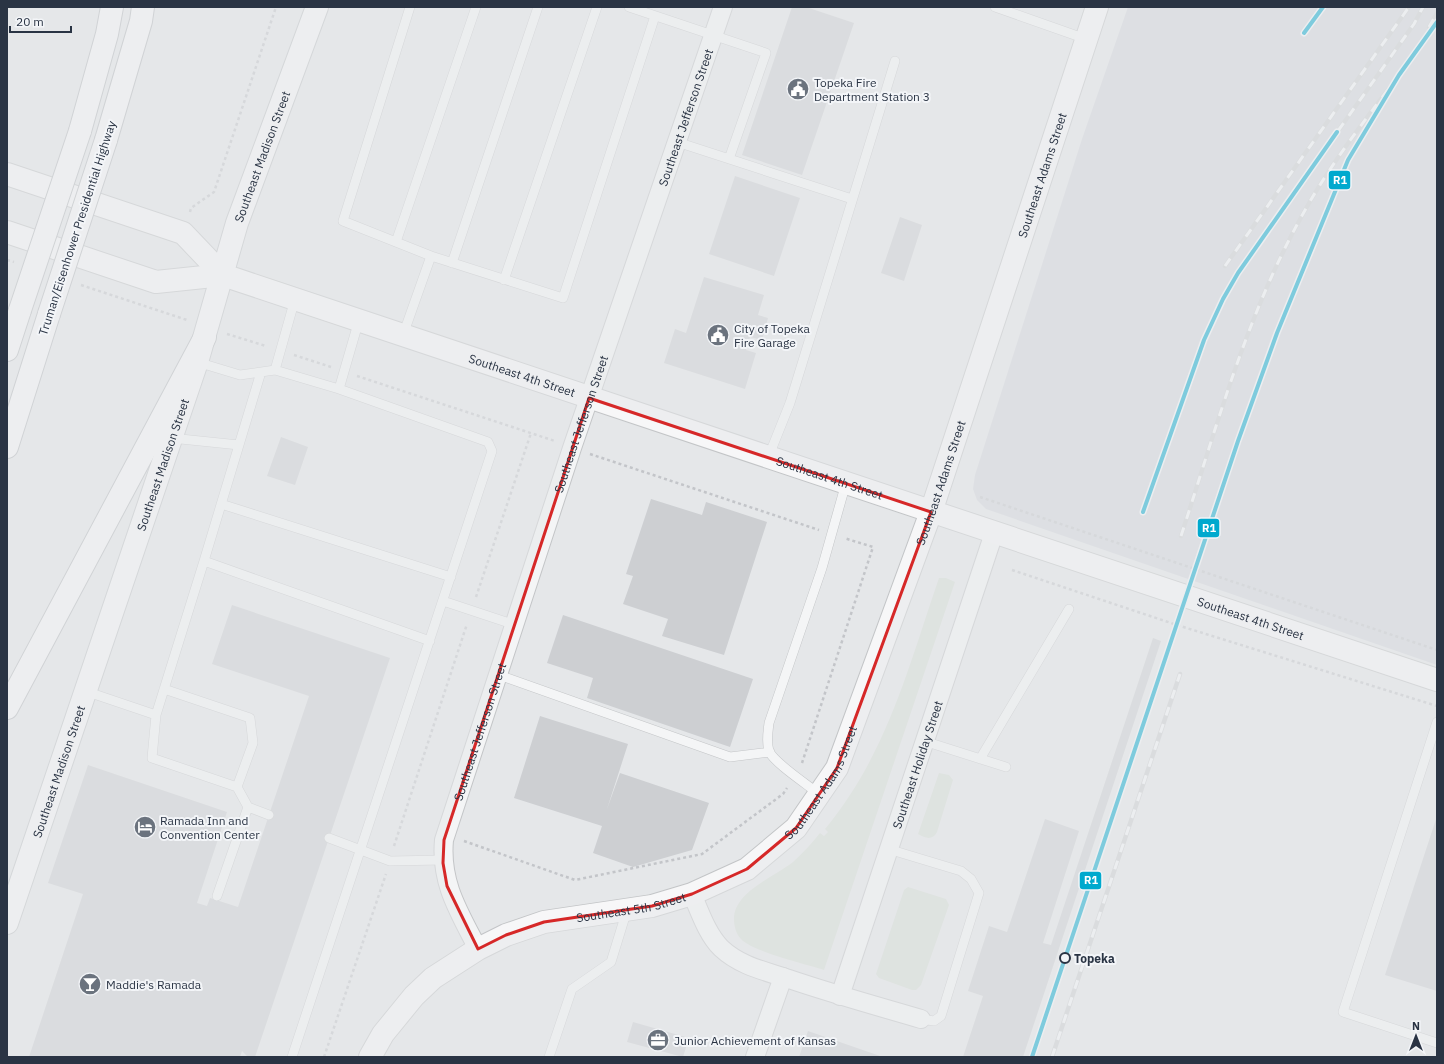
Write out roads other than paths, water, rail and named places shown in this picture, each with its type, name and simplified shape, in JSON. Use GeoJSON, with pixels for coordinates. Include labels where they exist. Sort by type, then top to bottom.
{"type":"FeatureCollection","features":[{"type":"Feature","properties":{"kind":"main road"},"geometry":{"type":"LineString","coordinates":[[7,350],[80,131],[107,34],[112,7]]}},
{"type":"Feature","properties":{"kind":"main road","name":"Truman/Eisenhower Presidential Highway"},"geometry":{"type":"LineString","coordinates":[[7,447],[106,140],[143,7]]}},
{"type":"Feature","properties":{"kind":"main road","name":"Southeast Madison Street"},"geometry":{"type":"LineString","coordinates":[[7,923],[205,337],[237,223],[317,7]]}},
{"type":"Feature","properties":{"kind":"main road","name":"Southeast Adams Street"},"geometry":{"type":"LineString","coordinates":[[692,894],[747,869],[774,848],[796,828],[837,768],[931,512],[1097,7]]}},
{"type":"Feature","properties":{"kind":"main road","name":"Southeast 4th Street"},"geometry":{"type":"LineString","coordinates":[[7,174],[183,233],[223,275]]}},
{"type":"Feature","properties":{"kind":"main road","name":"Southeast 4th Street"},"geometry":{"type":"LineString","coordinates":[[7,232],[156,282],[223,275],[1437,680]]}},
{"type":"Feature","properties":{"kind":"main road"},"geometry":{"type":"LineString","coordinates":[[7,708],[205,337]]}},
{"type":"Feature","properties":{"kind":"main road","name":"Southeast 5th Street"},"geometry":{"type":"LineString","coordinates":[[370,1057],[383,1034],[414,996],[433,978],[478,949],[506,935],[544,922],[652,906],[692,894]]}},
{"type":"Feature","properties":{"kind":"street","name":"Southeast Jefferson Street"},"geometry":{"type":"LineString","coordinates":[[478,949],[447,886],[443,860],[444,842],[589,398],[723,7]]}},
{"type":"Feature","properties":{"kind":"street","name":"Southeast Holiday Street"},"geometry":{"type":"LineString","coordinates":[[840,996],[994,533]]}},
{"type":"Feature","properties":{"kind":"street","name":"Southeast 5th Street"},"geometry":{"type":"LineString","coordinates":[[692,894],[708,931],[720,947],[735,959],[751,967],[840,996],[920,1019]]}},
{"type":"Feature","properties":{"kind":"street"},"geometry":{"type":"LineString","coordinates":[[755,1057],[783,977]]}},
{"type":"Feature","properties":{"kind":"lane"},"geometry":{"type":"LineString","coordinates":[[410,7],[343,221],[431,256],[563,298],[655,16]]}},
{"type":"Feature","properties":{"kind":"lane"},"geometry":{"type":"LineString","coordinates":[[396,242],[476,7]]}},
{"type":"Feature","properties":{"kind":"lane"},"geometry":{"type":"LineString","coordinates":[[452,263],[538,7]]}},
{"type":"Feature","properties":{"kind":"lane"},"geometry":{"type":"LineString","coordinates":[[504,280],[597,7]]}},
{"type":"Feature","properties":{"kind":"lane"},"geometry":{"type":"LineString","coordinates":[[629,7],[766,53],[729,159]]}},
{"type":"Feature","properties":{"kind":"lane"},"geometry":{"type":"LineString","coordinates":[[995,7],[1086,39]]}},
{"type":"Feature","properties":{"kind":"lane"},"geometry":{"type":"LineString","coordinates":[[768,458],[790,404],[895,61]]}},
{"type":"Feature","properties":{"kind":"lane"},"geometry":{"type":"LineString","coordinates":[[677,142],[852,199]]}},
{"type":"Feature","properties":{"kind":"lane"},"geometry":{"type":"LineString","coordinates":[[403,335],[431,256]]}},
{"type":"Feature","properties":{"kind":"lane"},"geometry":{"type":"LineString","coordinates":[[275,370],[295,299]]}},
{"type":"Feature","properties":{"kind":"lane"},"geometry":{"type":"LineString","coordinates":[[339,389],[359,320]]}},
{"type":"Feature","properties":{"kind":"lane"},"geometry":{"type":"LineString","coordinates":[[196,362],[240,375],[275,370],[339,389],[488,442],[492,451],[292,1057]]}},
{"type":"Feature","properties":{"kind":"lane"},"geometry":{"type":"LineString","coordinates":[[261,372],[156,715],[152,758],[237,787],[248,808],[269,815]]}},
{"type":"Feature","properties":{"kind":"lane"},"geometry":{"type":"LineString","coordinates":[[171,438],[239,445]]}},
{"type":"Feature","properties":{"kind":"lane"},"geometry":{"type":"LineString","coordinates":[[819,794],[774,758],[768,746],[770,723],[822,568],[846,483]]}},
{"type":"Feature","properties":{"kind":"lane"},"geometry":{"type":"LineString","coordinates":[[221,504],[451,577]]}},
{"type":"Feature","properties":{"kind":"lane"},"geometry":{"type":"LineString","coordinates":[[204,561],[430,640]]}},
{"type":"Feature","properties":{"kind":"lane"},"geometry":{"type":"LineString","coordinates":[[443,601],[515,625]]}},
{"type":"Feature","properties":{"kind":"lane"},"geometry":{"type":"LineString","coordinates":[[980,759],[1069,609]]}},
{"type":"Feature","properties":{"kind":"lane"},"geometry":{"type":"LineString","coordinates":[[499,675],[730,757],[770,752]]}},
{"type":"Feature","properties":{"kind":"lane"},"geometry":{"type":"LineString","coordinates":[[164,689],[250,718],[253,743],[237,787]]}},
{"type":"Feature","properties":{"kind":"lane"},"geometry":{"type":"LineString","coordinates":[[85,691],[156,715]]}},
{"type":"Feature","properties":{"kind":"lane"},"geometry":{"type":"LineString","coordinates":[[1437,722],[1343,1012],[1437,1043]]}},
{"type":"Feature","properties":{"kind":"lane"},"geometry":{"type":"LineString","coordinates":[[924,741],[1006,767]]}},
{"type":"Feature","properties":{"kind":"lane"},"geometry":{"type":"LineString","coordinates":[[217,896],[248,808]]}},
{"type":"Feature","properties":{"kind":"lane"},"geometry":{"type":"LineString","coordinates":[[329,838],[390,861],[443,860]]}},
{"type":"Feature","properties":{"kind":"lane"},"geometry":{"type":"LineString","coordinates":[[888,849],[961,871],[971,879],[979,893],[941,1016],[934,1022],[920,1019]]}},
{"type":"Feature","properties":{"kind":"lane"},"geometry":{"type":"LineString","coordinates":[[549,1057],[572,989],[610,962],[627,910]]}},
{"type":"Feature","properties":{"kind":"railway"},"geometry":{"type":"LineString","coordinates":[[1304,33],[1323,7]]}},
{"type":"Feature","properties":{"kind":"railway"},"geometry":{"type":"LineString","coordinates":[[1225,266],[1409,7]]}},
{"type":"Feature","properties":{"kind":"railway"},"geometry":{"type":"LineString","coordinates":[[1143,512],[1204,340],[1223,299],[1257,245],[1414,24],[1423,7]]}},
{"type":"Feature","properties":{"kind":"railway"},"geometry":{"type":"LineString","coordinates":[[1429,27],[1437,13]]}},
{"type":"Feature","properties":{"kind":"railway"},"geometry":{"type":"LineString","coordinates":[[1397,78],[1437,22]]}},
{"type":"Feature","properties":{"kind":"railway"},"geometry":{"type":"LineString","coordinates":[[1181,536],[1235,371],[1266,290],[1284,250],[1314,194],[1349,142],[1399,75]]}},
{"type":"Feature","properties":{"kind":"railway"},"geometry":{"type":"LineString","coordinates":[[1277,333],[1348,160],[1371,121]]}},
{"type":"Feature","properties":{"kind":"railway"},"geometry":{"type":"LineString","coordinates":[[1052,1057],[1180,674]]}},
{"type":"Feature","properties":{"kind":"place","name":"Topeka Fire Department Station 3"},"geometry":{"type":"Point","coordinates":[798,89]}},
{"type":"Feature","properties":{"kind":"place","name":"City of Topeka Fire Garage"},"geometry":{"type":"Point","coordinates":[718,335]}},
{"type":"Feature","properties":{"kind":"place","name":"Ramada Inn and Convention Center"},"geometry":{"type":"Point","coordinates":[145,827]}},
{"type":"Feature","properties":{"kind":"place","name":"Topeka"},"geometry":{"type":"Point","coordinates":[1065,958]}},
{"type":"Feature","properties":{"kind":"place","name":"Maddie's Ramada"},"geometry":{"type":"Point","coordinates":[90,984]}},
{"type":"Feature","properties":{"kind":"place","name":"Junior Achievement of Kansas"},"geometry":{"type":"Point","coordinates":[658,1040]}}]}
